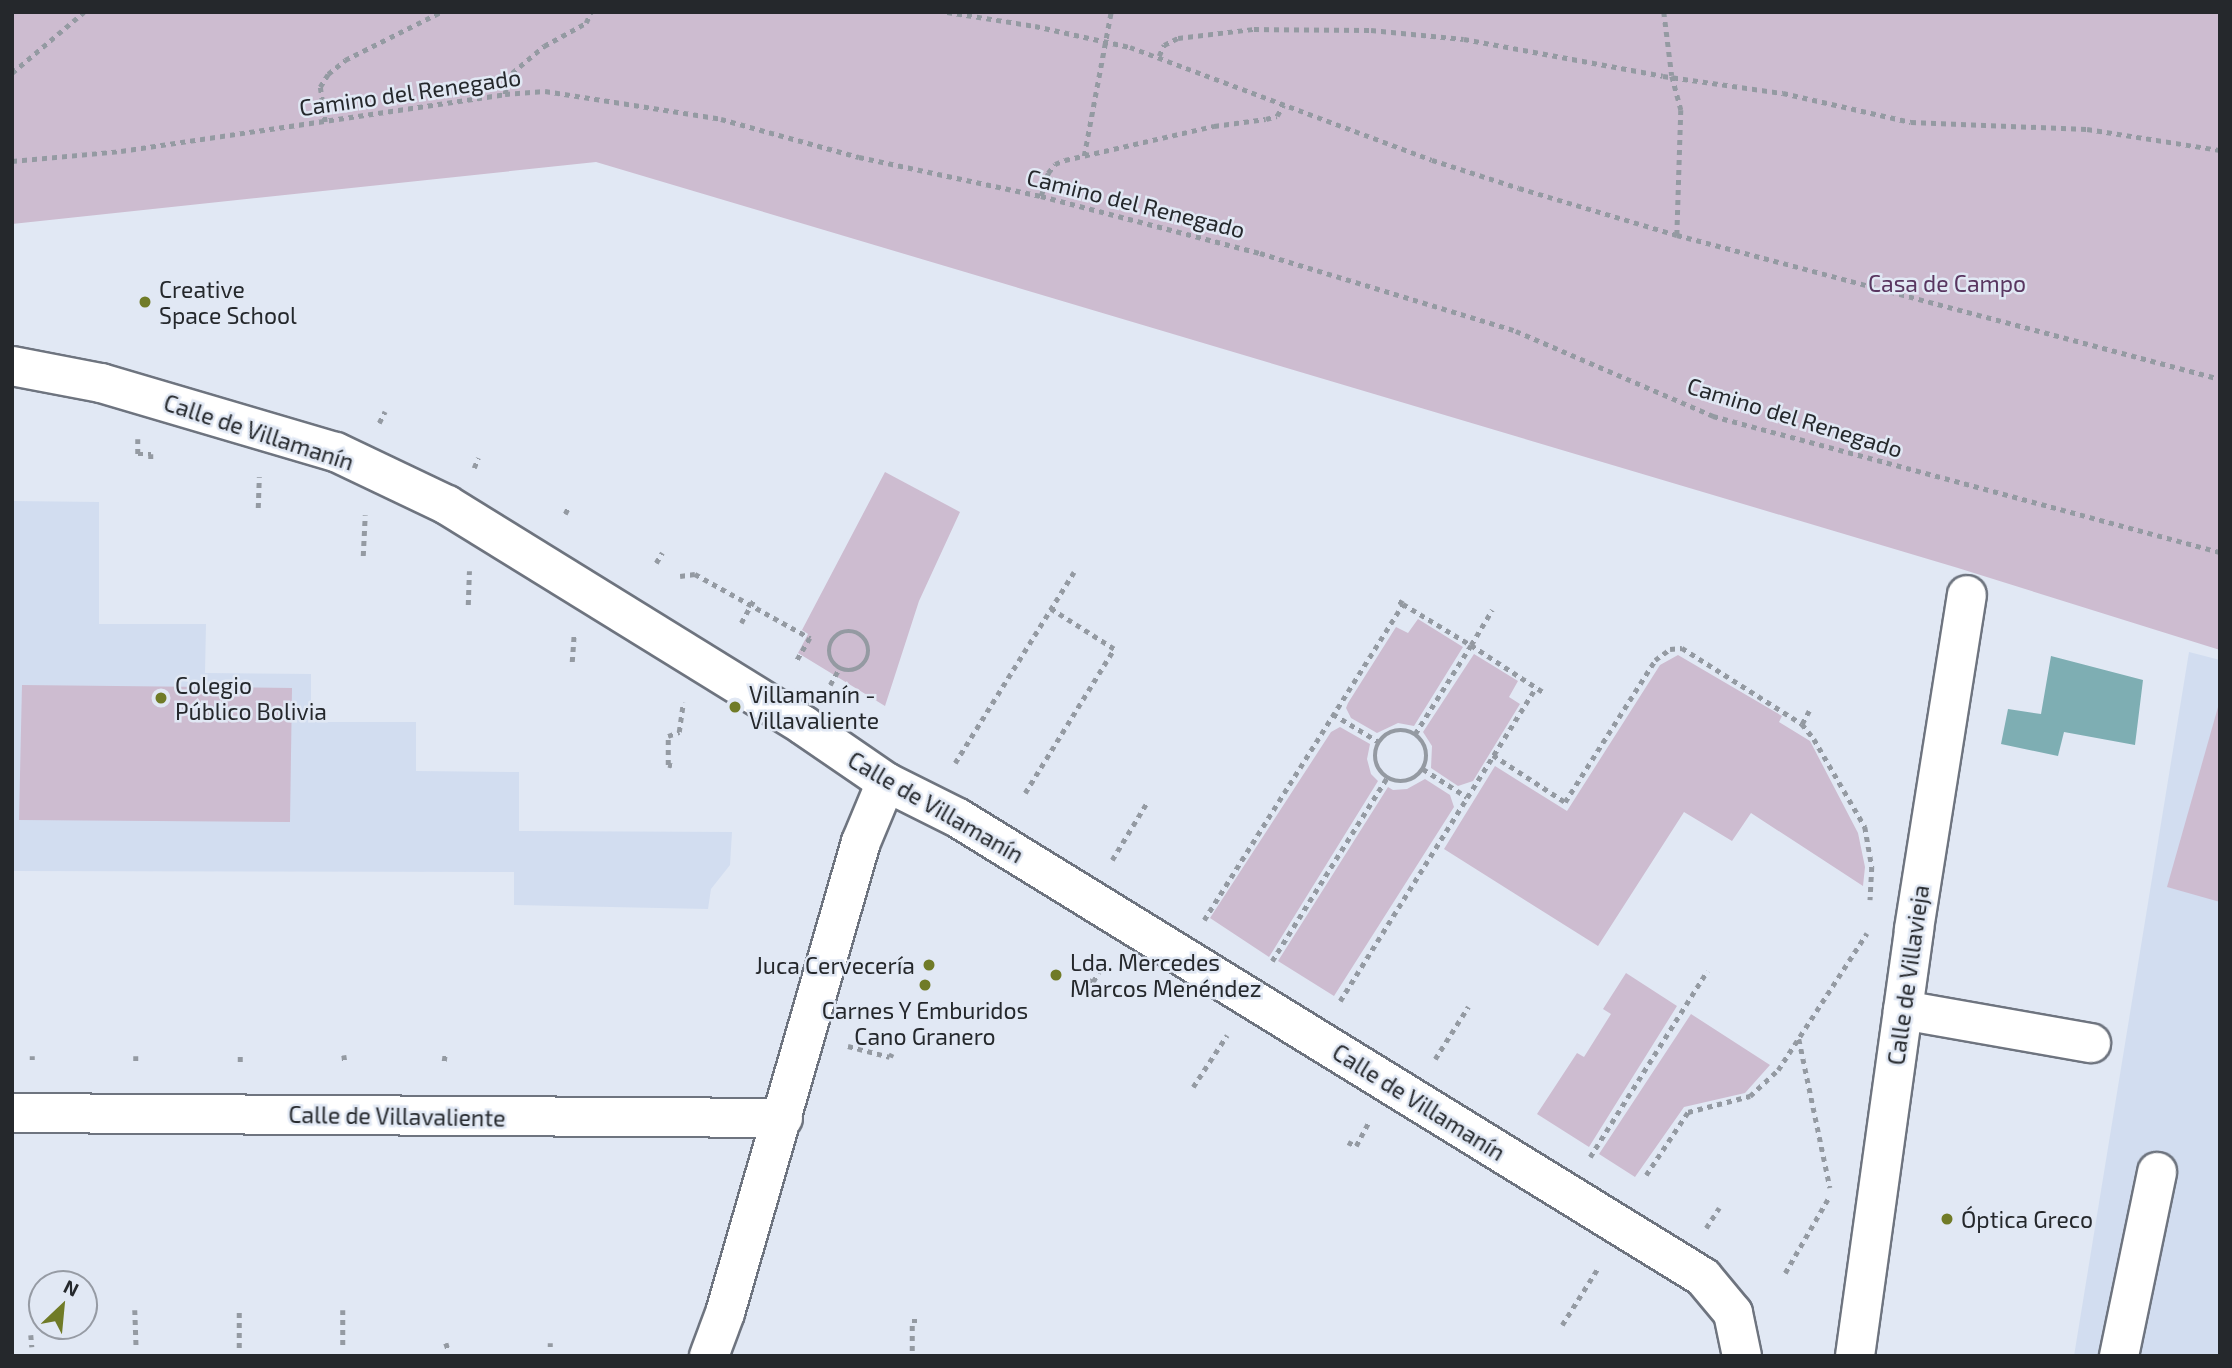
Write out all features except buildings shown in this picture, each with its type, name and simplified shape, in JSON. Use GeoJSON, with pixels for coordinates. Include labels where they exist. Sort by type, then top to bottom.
{"type":"FeatureCollection","features":[{"type":"Feature","properties":{"kind":"street","name":"Calle de Villamanín"},"geometry":{"type":"LineString","coordinates":[[12,366],[101,383],[336,452],[435,499],[803,725],[886,782],[958,818],[1703,1276],[1733,1313],[1742,1356]]}},
{"type":"Feature","properties":{"kind":"street","name":"Calle de Villavieja"},"geometry":{"type":"LineString","coordinates":[[1855,1356],[1903,1010],[1967,595]]}},
{"type":"Feature","properties":{"kind":"street"},"geometry":{"type":"LineString","coordinates":[[709,1356],[725,1313],[783,1118],[860,842],[886,782]]}},
{"type":"Feature","properties":{"kind":"street"},"geometry":{"type":"LineString","coordinates":[[1903,1010],[2091,1043]]}},
{"type":"Feature","properties":{"kind":"street","name":"Calle de Villavaliente"},"geometry":{"type":"LineString","coordinates":[[12,1113],[783,1118]]}},
{"type":"Feature","properties":{"kind":"street"},"geometry":{"type":"LineString","coordinates":[[2119,1356],[2157,1172]]}},
{"type":"Feature","properties":{"kind":"path"},"geometry":{"type":"LineString","coordinates":[[12,72],[84,12]]}},
{"type":"Feature","properties":{"kind":"path"},"geometry":{"type":"LineString","coordinates":[[325,122],[320,87],[328,74],[345,60],[441,12]]}},
{"type":"Feature","properties":{"kind":"path"},"geometry":{"type":"LineString","coordinates":[[505,94],[507,80],[512,73],[544,46],[586,23],[591,12]]}},
{"type":"Feature","properties":{"kind":"path"},"geometry":{"type":"LineString","coordinates":[[947,12],[1108,42],[1159,56],[1432,160],[1677,235],[2220,379]]}},
{"type":"Feature","properties":{"kind":"path"},"geometry":{"type":"LineString","coordinates":[[1084,156],[1108,42],[1111,12]]}},
{"type":"Feature","properties":{"kind":"path"},"geometry":{"type":"LineString","coordinates":[[1664,12],[1672,76],[1681,110],[1677,235]]}},
{"type":"Feature","properties":{"kind":"path"},"geometry":{"type":"LineString","coordinates":[[1159,56],[1164,45],[1178,38],[1254,29],[1371,30],[1464,39],[1783,93],[1911,122],[2087,129],[2220,150]]}},
{"type":"Feature","properties":{"kind":"path","name":"Camino del Renegado"},"geometry":{"type":"LineString","coordinates":[[12,161],[121,151],[505,94],[545,92],[721,119],[859,157],[1041,196],[1260,253],[1516,331],[1713,416],[2220,552]]}},
{"type":"Feature","properties":{"kind":"path"},"geometry":{"type":"LineString","coordinates":[[1041,196],[1048,173],[1055,164],[1214,126],[1266,119],[1277,116],[1283,105]]}},
{"type":"Feature","properties":{"kind":"path"},"geometry":{"type":"LineString","coordinates":[[379,424],[385,411]]}},
{"type":"Feature","properties":{"kind":"path"},"geometry":{"type":"LineString","coordinates":[[137,433],[138,454],[151,454],[151,460]]}},
{"type":"Feature","properties":{"kind":"path"},"geometry":{"type":"LineString","coordinates":[[474,468],[478,458]]}},
{"type":"Feature","properties":{"kind":"path"},"geometry":{"type":"LineString","coordinates":[[258,508],[259,467]]}},
{"type":"Feature","properties":{"kind":"path"},"geometry":{"type":"LineString","coordinates":[[565,514],[569,506]]}},
{"type":"Feature","properties":{"kind":"path"},"geometry":{"type":"LineString","coordinates":[[363,556],[365,507]]}},
{"type":"Feature","properties":{"kind":"path"},"geometry":{"type":"LineString","coordinates":[[656,563],[662,553]]}},
{"type":"Feature","properties":{"kind":"path"},"geometry":{"type":"LineString","coordinates":[[468,605],[469,559]]}},
{"type":"Feature","properties":{"kind":"path"},"geometry":{"type":"LineString","coordinates":[[955,763],[1074,572]]}},
{"type":"Feature","properties":{"kind":"path"},"geometry":{"type":"LineString","coordinates":[[680,576],[695,574],[753,602],[810,638],[796,662]]}},
{"type":"Feature","properties":{"kind":"path"},"geometry":{"type":"LineString","coordinates":[[1396,600],[1543,692]]}},
{"type":"Feature","properties":{"kind":"path"},"geometry":{"type":"LineString","coordinates":[[741,623],[753,602]]}},
{"type":"Feature","properties":{"kind":"path"},"geometry":{"type":"LineString","coordinates":[[1203,920],[1403,604]]}},
{"type":"Feature","properties":{"kind":"path"},"geometry":{"type":"LineString","coordinates":[[1025,793],[1114,649],[1051,609]]}},
{"type":"Feature","properties":{"kind":"path"},"geometry":{"type":"LineString","coordinates":[[1415,734],[1492,610]]}},
{"type":"Feature","properties":{"kind":"path"},"geometry":{"type":"LineString","coordinates":[[572,662],[575,621]]}},
{"type":"Feature","properties":{"kind":"path"},"geometry":{"type":"LineString","coordinates":[[843,631],[858,633],[869,645],[867,661],[855,671],[839,669],[829,657],[831,642],[843,631]]}},
{"type":"Feature","properties":{"kind":"path"},"geometry":{"type":"LineString","coordinates":[[1493,755],[1565,802],[1655,660],[1670,649],[1682,648],[1802,724],[1821,750],[1865,827],[1871,867],[1870,905]]}},
{"type":"Feature","properties":{"kind":"path"},"geometry":{"type":"LineString","coordinates":[[830,685],[839,669]]}},
{"type":"Feature","properties":{"kind":"path"},"geometry":{"type":"LineString","coordinates":[[1338,1004],[1536,687]]}},
{"type":"Feature","properties":{"kind":"path"},"geometry":{"type":"LineString","coordinates":[[672,766],[668,765],[668,736],[680,732],[685,690]]}},
{"type":"Feature","properties":{"kind":"path"},"geometry":{"type":"LineString","coordinates":[[1802,724],[1809,711]]}},
{"type":"Feature","properties":{"kind":"path"},"geometry":{"type":"LineString","coordinates":[[1333,714],[1379,742]]}},
{"type":"Feature","properties":{"kind":"path"},"geometry":{"type":"LineString","coordinates":[[1395,731],[1415,734],[1426,750],[1423,769],[1407,780],[1387,778],[1376,762],[1379,742],[1395,731]]}},
{"type":"Feature","properties":{"kind":"path"},"geometry":{"type":"LineString","coordinates":[[1423,769],[1467,797]]}},
{"type":"Feature","properties":{"kind":"path"},"geometry":{"type":"LineString","coordinates":[[1271,963],[1387,778]]}},
{"type":"Feature","properties":{"kind":"path"},"geometry":{"type":"LineString","coordinates":[[1111,862],[1146,804]]}},
{"type":"Feature","properties":{"kind":"path"},"geometry":{"type":"LineString","coordinates":[[1646,1175],[1688,1112],[1750,1096],[1778,1070],[1869,930]]}},
{"type":"Feature","properties":{"kind":"path"},"geometry":{"type":"LineString","coordinates":[[1089,980],[1093,982],[1108,957]]}},
{"type":"Feature","properties":{"kind":"path"},"geometry":{"type":"LineString","coordinates":[[1587,1163],[1707,971]]}},
{"type":"Feature","properties":{"kind":"path"},"geometry":{"type":"LineString","coordinates":[[1431,1064],[1468,1007]]}},
{"type":"Feature","properties":{"kind":"path"},"geometry":{"type":"LineString","coordinates":[[1193,1087],[1228,1033]]}},
{"type":"Feature","properties":{"kind":"path"},"geometry":{"type":"LineString","coordinates":[[1785,1273],[1828,1200],[1831,1184],[1798,1038]]}},
{"type":"Feature","properties":{"kind":"path"},"geometry":{"type":"LineString","coordinates":[[844,1045],[890,1057],[892,1053]]}},
{"type":"Feature","properties":{"kind":"path"},"geometry":{"type":"LineString","coordinates":[[444,1061],[445,1054]]}},
{"type":"Feature","properties":{"kind":"path"},"geometry":{"type":"LineString","coordinates":[[1348,1142],[1356,1146],[1369,1122]]}},
{"type":"Feature","properties":{"kind":"path"},"geometry":{"type":"LineString","coordinates":[[1702,1236],[1719,1208]]}},
{"type":"Feature","properties":{"kind":"path"},"geometry":{"type":"LineString","coordinates":[[1562,1325],[1598,1268]]}},
{"type":"Feature","properties":{"kind":"path"},"geometry":{"type":"LineString","coordinates":[[135,1310],[136,1348]]}},
{"type":"Feature","properties":{"kind":"path"},"geometry":{"type":"LineString","coordinates":[[239,1310],[239,1349]]}},
{"type":"Feature","properties":{"kind":"path"},"geometry":{"type":"LineString","coordinates":[[343,1310],[343,1349]]}},
{"type":"Feature","properties":{"kind":"path"},"geometry":{"type":"LineString","coordinates":[[912,1351],[912,1321],[918,1321]]}},
{"type":"Feature","properties":{"kind":"path"},"geometry":{"type":"LineString","coordinates":[[32,1340],[32,1347]]}},
{"type":"Feature","properties":{"kind":"shaded area","name":"Colegio Público Bolivia"},"geometry":{"type":"Polygon","coordinates":[[[12,501],[99,502],[99,624],[206,624],[205,673],[311,674],[311,722],[416,722],[416,771],[519,772],[519,831],[732,832],[730,865],[711,889],[708,909],[514,905],[514,872],[12,871],[12,501]]]}},
{"type":"Feature","properties":{"kind":"shaded area"},"geometry":{"type":"Polygon","coordinates":[[[2189,652],[2220,660],[2220,1356],[2074,1356],[2189,652]]]}},
{"type":"Feature","properties":{"kind":"shaded area"},"geometry":{"type":"Polygon","coordinates":[[[2051,656],[2143,680],[2135,745],[2064,732],[2058,756],[2001,744],[2008,709],[2041,714],[2051,656]]]}},
{"type":"Feature","properties":{"kind":"green space","name":"Casa de Campo"},"geometry":{"type":"Polygon","coordinates":[[[12,12],[2220,12],[2220,650],[1958,568],[596,162],[12,224],[12,12]]]}},
{"type":"Feature","properties":{"kind":"green space"},"geometry":{"type":"Polygon","coordinates":[[[885,472],[960,512],[919,601],[885,706],[798,653],[808,634],[802,630],[885,472]]]}},
{"type":"Feature","properties":{"kind":"green space"},"geometry":{"type":"Polygon","coordinates":[[[1418,619],[1463,647],[1414,726],[1398,723],[1377,733],[1351,718],[1346,708],[1396,627],[1408,633],[1418,619]]]}},
{"type":"Feature","properties":{"kind":"green space"},"geometry":{"type":"Polygon","coordinates":[[[1474,654],[1518,681],[1509,697],[1520,704],[1473,781],[1458,786],[1431,768],[1432,746],[1423,732],[1474,654]]]}},
{"type":"Feature","properties":{"kind":"green space"},"geometry":{"type":"Polygon","coordinates":[[[1678,655],[1782,716],[1779,722],[1810,741],[1858,833],[1865,867],[1863,886],[1751,813],[1732,841],[1684,812],[1598,946],[1444,849],[1495,766],[1567,811],[1660,665],[1678,655]]]}},
{"type":"Feature","properties":{"kind":"green space"},"geometry":{"type":"Polygon","coordinates":[[[22,685],[292,688],[290,822],[19,820],[22,685]]]}},
{"type":"Feature","properties":{"kind":"green space"},"geometry":{"type":"Polygon","coordinates":[[[2220,700],[2220,902],[2167,887],[2220,700]]]}},
{"type":"Feature","properties":{"kind":"green space"},"geometry":{"type":"Polygon","coordinates":[[[1340,727],[1370,744],[1367,759],[1371,774],[1378,781],[1269,957],[1210,918],[1331,732],[1340,727]]]}},
{"type":"Feature","properties":{"kind":"green space"},"geometry":{"type":"Polygon","coordinates":[[[1425,779],[1450,795],[1454,807],[1334,996],[1278,961],[1388,787],[1393,790],[1407,789],[1425,779]]]}},
{"type":"Feature","properties":{"kind":"green space"},"geometry":{"type":"Polygon","coordinates":[[[1626,973],[1677,1006],[1589,1147],[1537,1114],[1577,1053],[1584,1057],[1611,1014],[1603,1009],[1626,973]]]}},
{"type":"Feature","properties":{"kind":"green space"},"geometry":{"type":"Polygon","coordinates":[[[1691,1014],[1770,1065],[1745,1093],[1684,1107],[1635,1177],[1599,1154],[1691,1014]]]}},
{"type":"Feature","properties":{"kind":"place","name":"Creative Space School"},"geometry":{"type":"Point","coordinates":[145,302]}},
{"type":"Feature","properties":{"kind":"place","name":"Colegio Público Bolivia"},"geometry":{"type":"Point","coordinates":[161,698]}},
{"type":"Feature","properties":{"kind":"place","name":"Villamanín - Villavaliente"},"geometry":{"type":"Point","coordinates":[735,707]}},
{"type":"Feature","properties":{"kind":"place","name":"Juca Cervecería"},"geometry":{"type":"Point","coordinates":[929,965]}},
{"type":"Feature","properties":{"kind":"place","name":"Lda. Mercedes Marcos Menéndez"},"geometry":{"type":"Point","coordinates":[1056,975]}},
{"type":"Feature","properties":{"kind":"place","name":"Carnes Y Emburidos Cano Granero"},"geometry":{"type":"Point","coordinates":[925,985]}},
{"type":"Feature","properties":{"kind":"place","name":"Óptica Greco"},"geometry":{"type":"Point","coordinates":[1947,1219]}}]}
